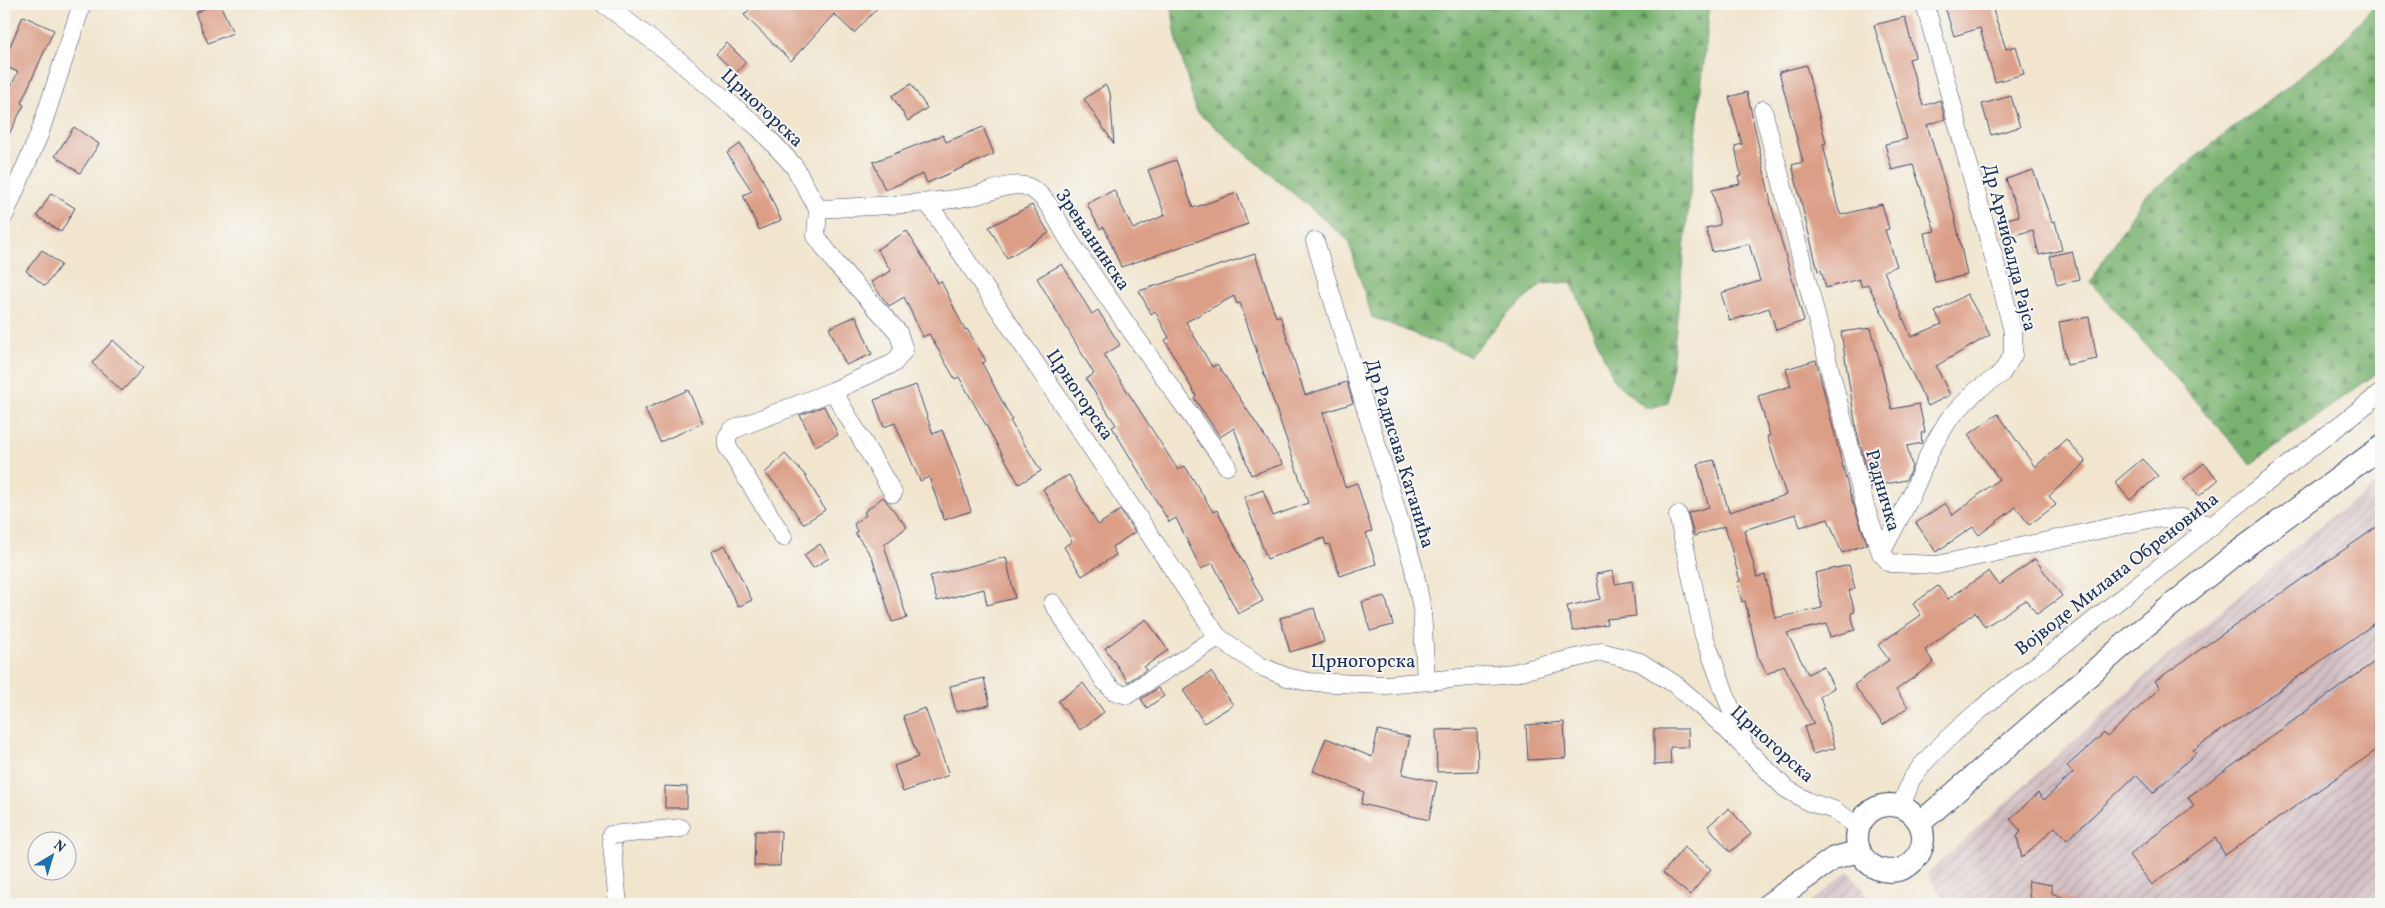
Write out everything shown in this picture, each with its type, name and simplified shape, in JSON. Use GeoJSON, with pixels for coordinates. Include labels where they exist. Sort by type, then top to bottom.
{"type":"FeatureCollection","features":[{"type":"Feature","properties":{"kind":"street"},"geometry":{"type":"LineString","coordinates":[[4,216],[39,135],[82,4]]}},
{"type":"Feature","properties":{"kind":"street","name":"Црногорска"},"geometry":{"type":"LineString","coordinates":[[604,4],[672,55],[759,128],[794,166],[818,210]]}},
{"type":"Feature","properties":{"kind":"street","name":"Др Арчибалда Рајса"},"geometry":{"type":"LineString","coordinates":[[1881,552],[1912,496],[1932,449],[1949,419],[1976,391],[2001,374],[2013,355],[2013,332],[2001,284],[1925,4]]}},
{"type":"Feature","properties":{"kind":"street","name":"Радничка"},"geometry":{"type":"LineString","coordinates":[[1763,110],[1865,506],[1881,552],[1890,563],[1937,565],[2148,519],[2181,518],[2210,525]]}},
{"type":"Feature","properties":{"kind":"street","name":"Зрењанинска"},"geometry":{"type":"LineString","coordinates":[[818,210],[928,203],[975,195],[1003,187],[1027,187],[1047,203],[1058,224],[1106,296],[1227,466]]}},
{"type":"Feature","properties":{"kind":"street","name":"Црногорска"},"geometry":{"type":"LineString","coordinates":[[928,203],[1218,637],[1260,666],[1287,677],[1309,682],[1386,685],[1513,673],[1601,652],[1640,662],[1676,685],[1744,745],[1785,788],[1808,802],[1834,810],[1860,827]]}},
{"type":"Feature","properties":{"kind":"street"},"geometry":{"type":"LineString","coordinates":[[783,537],[727,446],[727,437],[732,430],[833,391],[894,363],[904,350],[898,332],[837,265],[816,236],[818,210]]}},
{"type":"Feature","properties":{"kind":"street","name":"Др Радисава Катанића"},"geometry":{"type":"LineString","coordinates":[[1315,241],[1413,564],[1422,609],[1426,682]]}},
{"type":"Feature","properties":{"kind":"street"},"geometry":{"type":"LineString","coordinates":[[833,391],[893,493]]}},
{"type":"Feature","properties":{"kind":"street","name":"Војводе Милана Обреновића"},"geometry":{"type":"LineString","coordinates":[[1901,807],[1911,780],[1933,752],[2006,686],[2076,634],[2210,525],[2381,393]]}},
{"type":"Feature","properties":{"kind":"street"},"geometry":{"type":"LineString","coordinates":[[1920,823],[2142,629],[2235,554],[2381,447]]}},
{"type":"Feature","properties":{"kind":"street"},"geometry":{"type":"LineString","coordinates":[[1678,515],[1704,636],[1744,745]]}},
{"type":"Feature","properties":{"kind":"street"},"geometry":{"type":"LineString","coordinates":[[1053,603],[1105,682],[1114,691],[1127,695],[1218,637]]}},
{"type":"Feature","properties":{"kind":"street"},"geometry":{"type":"LineString","coordinates":[[1884,806],[1901,807],[1915,816],[1920,823],[1923,842],[1921,852],[1907,866],[1898,870],[1880,870],[1872,865],[1860,851],[1858,835],[1860,827],[1863,819],[1876,808],[1884,806]]}},
{"type":"Feature","properties":{"kind":"street"},"geometry":{"type":"LineString","coordinates":[[618,904],[611,834],[681,828]]}},
{"type":"Feature","properties":{"kind":"street"},"geometry":{"type":"LineString","coordinates":[[1769,904],[1834,858],[1860,851]]}},
{"type":"Feature","properties":{"kind":"shaded area"},"geometry":{"type":"Polygon","coordinates":[[[2381,482],[2381,904],[1948,904],[1927,874],[2145,676],[2327,520],[2381,482]]]}},
{"type":"Feature","properties":{"kind":"shaded area"},"geometry":{"type":"Polygon","coordinates":[[[1848,871],[1875,904],[1809,904],[1848,871]]]}},
{"type":"Feature","properties":{"kind":"green space"},"geometry":{"type":"Polygon","coordinates":[[[1171,4],[1710,4],[1668,403],[1647,409],[1615,382],[1571,282],[1542,284],[1507,315],[1470,356],[1372,317],[1348,240],[1196,111],[1176,37],[1171,4]]]}},
{"type":"Feature","properties":{"kind":"green space"},"geometry":{"type":"Polygon","coordinates":[[[2375,4],[2381,4],[2381,370],[2251,464],[2090,282],[2143,198],[2340,45],[2375,4]]]}},
{"type":"Feature","properties":{"kind":"building"},"geometry":{"type":"Polygon","coordinates":[[[214,4],[220,4],[233,33],[208,43],[195,13],[214,4]]]}},
{"type":"Feature","properties":{"kind":"building"},"geometry":{"type":"Polygon","coordinates":[[[755,4],[881,4],[854,33],[834,14],[791,61],[744,15],[755,4]]]}},
{"type":"Feature","properties":{"kind":"building"},"geometry":{"type":"Polygon","coordinates":[[[1944,4],[1991,4],[2006,49],[2016,46],[2024,74],[1995,82],[1980,28],[1954,36],[1944,4]]]}},
{"type":"Feature","properties":{"kind":"building"},"geometry":{"type":"Polygon","coordinates":[[[23,16],[54,30],[21,103],[24,105],[4,144],[4,95],[6,96],[18,72],[4,66],[4,60],[23,16]]]}},
{"type":"Feature","properties":{"kind":"building"},"geometry":{"type":"Polygon","coordinates":[[[1905,17],[1915,57],[1909,59],[1923,106],[1940,100],[1945,119],[1927,125],[1954,214],[1967,275],[1935,282],[1924,233],[1935,231],[1913,165],[1892,170],[1885,144],[1907,139],[1874,25],[1905,17]]]}},
{"type":"Feature","properties":{"kind":"building"},"geometry":{"type":"Polygon","coordinates":[[[727,43],[746,62],[736,73],[716,54],[727,43]]]}},
{"type":"Feature","properties":{"kind":"building"},"geometry":{"type":"Polygon","coordinates":[[[1806,65],[1826,143],[1823,144],[1838,208],[1841,215],[1882,204],[1889,229],[1885,230],[1897,266],[1884,271],[1911,337],[1942,324],[1935,312],[1967,294],[1990,335],[1936,366],[1950,395],[1928,406],[1868,284],[1862,287],[1859,279],[1826,288],[1821,270],[1818,271],[1792,165],[1803,162],[1779,72],[1806,65]]]}},
{"type":"Feature","properties":{"kind":"building"},"geometry":{"type":"Polygon","coordinates":[[[911,84],[927,108],[908,121],[892,96],[911,84]]]}},
{"type":"Feature","properties":{"kind":"building"},"geometry":{"type":"Polygon","coordinates":[[[1105,85],[1110,93],[1114,144],[1084,99],[1105,85]]]}},
{"type":"Feature","properties":{"kind":"building"},"geometry":{"type":"Polygon","coordinates":[[[1747,92],[1772,208],[1804,321],[1776,330],[1769,308],[1730,321],[1721,293],[1760,281],[1749,244],[1712,252],[1706,228],[1720,225],[1712,190],[1740,184],[1738,177],[1741,177],[1735,146],[1742,144],[1729,97],[1747,92]]]}},
{"type":"Feature","properties":{"kind":"building"},"geometry":{"type":"Polygon","coordinates":[[[2011,96],[2020,127],[1991,135],[1982,104],[2011,96]]]}},
{"type":"Feature","properties":{"kind":"building"},"geometry":{"type":"Polygon","coordinates":[[[74,127],[99,144],[80,173],[55,156],[74,127]]]}},
{"type":"Feature","properties":{"kind":"building"},"geometry":{"type":"Polygon","coordinates":[[[983,127],[994,154],[927,183],[923,174],[885,190],[873,162],[943,135],[946,142],[983,127]]]}},
{"type":"Feature","properties":{"kind":"building"},"geometry":{"type":"Polygon","coordinates":[[[740,144],[762,178],[781,220],[759,230],[743,195],[752,191],[727,153],[740,144]]]}},
{"type":"Feature","properties":{"kind":"building"},"geometry":{"type":"Polygon","coordinates":[[[1176,160],[1193,208],[1237,193],[1248,224],[1121,267],[1104,227],[1100,229],[1087,204],[1114,190],[1133,229],[1165,215],[1148,170],[1176,160]]]}},
{"type":"Feature","properties":{"kind":"building"},"geometry":{"type":"Polygon","coordinates":[[[2033,170],[2052,222],[2055,221],[2062,250],[2039,255],[2033,230],[2003,238],[1998,221],[2019,216],[2006,179],[2033,170]]]}},
{"type":"Feature","properties":{"kind":"building"},"geometry":{"type":"Polygon","coordinates":[[[51,193],[75,208],[61,232],[37,216],[51,193]]]}},
{"type":"Feature","properties":{"kind":"building"},"geometry":{"type":"Polygon","coordinates":[[[1032,205],[1049,233],[1007,258],[989,227],[1032,205]]]}},
{"type":"Feature","properties":{"kind":"building"},"geometry":{"type":"Polygon","coordinates":[[[907,231],[938,283],[941,281],[965,330],[967,329],[986,361],[982,363],[1012,420],[1010,421],[1041,471],[1019,484],[959,377],[955,379],[929,334],[923,337],[904,297],[889,306],[871,282],[891,271],[877,249],[907,231]]]}},
{"type":"Feature","properties":{"kind":"building"},"geometry":{"type":"Polygon","coordinates":[[[42,250],[61,265],[45,286],[26,271],[42,250]]]}},
{"type":"Feature","properties":{"kind":"building"},"geometry":{"type":"Polygon","coordinates":[[[2072,251],[2079,279],[2057,285],[2050,256],[2072,251]]]}},
{"type":"Feature","properties":{"kind":"building"},"geometry":{"type":"Polygon","coordinates":[[[1255,254],[1276,317],[1280,315],[1305,395],[1347,382],[1353,403],[1323,413],[1345,487],[1357,483],[1372,531],[1366,533],[1376,564],[1340,576],[1329,544],[1326,545],[1324,538],[1267,559],[1244,497],[1263,490],[1273,516],[1308,503],[1240,303],[1237,304],[1234,296],[1186,322],[1212,367],[1217,364],[1283,464],[1251,475],[1234,428],[1220,437],[1194,398],[1196,396],[1165,340],[1169,338],[1155,311],[1151,314],[1139,291],[1255,254]]]}},
{"type":"Feature","properties":{"kind":"building"},"geometry":{"type":"Polygon","coordinates":[[[1062,264],[1092,314],[1098,310],[1120,345],[1104,355],[1178,470],[1185,466],[1213,512],[1217,510],[1263,601],[1238,614],[1213,563],[1201,569],[1176,518],[1169,522],[1112,427],[1116,425],[1086,379],[1094,374],[1037,278],[1062,264]]]}},
{"type":"Feature","properties":{"kind":"building"},"geometry":{"type":"Polygon","coordinates":[[[856,316],[872,354],[846,365],[829,328],[856,316]]]}},
{"type":"Feature","properties":{"kind":"building"},"geometry":{"type":"Polygon","coordinates":[[[2089,317],[2097,359],[2067,365],[2059,322],[2089,317]]]}},
{"type":"Feature","properties":{"kind":"building"},"geometry":{"type":"Polygon","coordinates":[[[1871,328],[1892,409],[1919,404],[1925,432],[1921,433],[1922,443],[1907,446],[1912,467],[1906,480],[1871,487],[1856,428],[1841,332],[1871,328]]]}},
{"type":"Feature","properties":{"kind":"building"},"geometry":{"type":"Polygon","coordinates":[[[113,340],[143,368],[122,391],[92,363],[113,340]]]}},
{"type":"Feature","properties":{"kind":"building"},"geometry":{"type":"Polygon","coordinates":[[[1816,360],[1849,491],[1867,544],[1842,553],[1828,519],[1800,527],[1796,514],[1744,530],[1757,577],[1765,575],[1775,618],[1822,608],[1815,573],[1849,565],[1855,589],[1849,591],[1855,612],[1851,613],[1855,630],[1830,637],[1827,624],[1787,633],[1808,674],[1823,666],[1834,688],[1820,696],[1835,748],[1813,754],[1804,727],[1814,724],[1784,665],[1767,674],[1758,657],[1745,601],[1742,602],[1737,582],[1740,581],[1725,526],[1694,536],[1688,513],[1709,507],[1697,464],[1714,460],[1729,512],[1786,495],[1767,436],[1770,436],[1758,396],[1791,386],[1786,369],[1816,360]]]}},
{"type":"Feature","properties":{"kind":"building"},"geometry":{"type":"Polygon","coordinates":[[[916,385],[933,434],[942,430],[971,511],[944,520],[929,477],[920,481],[895,423],[884,427],[874,400],[916,385]]]}},
{"type":"Feature","properties":{"kind":"building"},"geometry":{"type":"Polygon","coordinates":[[[688,390],[703,423],[660,442],[645,409],[688,390]]]}},
{"type":"Feature","properties":{"kind":"building"},"geometry":{"type":"Polygon","coordinates":[[[824,406],[838,435],[815,446],[800,415],[824,406]]]}},
{"type":"Feature","properties":{"kind":"building"},"geometry":{"type":"Polygon","coordinates":[[[1998,414],[2035,467],[2066,439],[2086,462],[2049,496],[2056,505],[2029,525],[2016,507],[1979,535],[1973,527],[1936,552],[1916,523],[1945,503],[1953,515],[1999,479],[1968,435],[1998,414]]]}},
{"type":"Feature","properties":{"kind":"building"},"geometry":{"type":"Polygon","coordinates":[[[785,454],[805,475],[825,510],[803,524],[780,489],[765,473],[785,454]]]}},
{"type":"Feature","properties":{"kind":"building"},"geometry":{"type":"Polygon","coordinates":[[[2142,459],[2158,476],[2130,500],[2115,482],[2142,459]]]}},
{"type":"Feature","properties":{"kind":"building"},"geometry":{"type":"Polygon","coordinates":[[[2204,463],[2218,480],[2199,496],[2184,479],[2204,463]]]}},
{"type":"Feature","properties":{"kind":"building"},"geometry":{"type":"Polygon","coordinates":[[[1069,475],[1098,525],[1120,510],[1135,532],[1112,547],[1116,555],[1082,576],[1064,547],[1072,541],[1043,489],[1069,475]]]}},
{"type":"Feature","properties":{"kind":"building"},"geometry":{"type":"Polygon","coordinates":[[[883,497],[907,527],[884,545],[907,618],[892,622],[872,557],[855,533],[857,532],[854,524],[866,515],[864,512],[883,497]]]}},
{"type":"Feature","properties":{"kind":"building"},"geometry":{"type":"Polygon","coordinates":[[[2381,524],[2381,619],[2193,750],[2196,753],[2153,793],[2136,775],[2067,840],[2055,827],[2022,858],[2017,837],[2021,831],[2010,819],[2038,793],[2044,800],[2073,773],[2067,766],[2104,733],[2107,737],[2160,688],[2155,681],[2381,524]]]}},
{"type":"Feature","properties":{"kind":"building"},"geometry":{"type":"Polygon","coordinates":[[[820,544],[829,558],[813,568],[804,555],[820,544]]]}},
{"type":"Feature","properties":{"kind":"building"},"geometry":{"type":"Polygon","coordinates":[[[725,545],[752,600],[738,607],[711,552],[725,545]]]}},
{"type":"Feature","properties":{"kind":"building"},"geometry":{"type":"Polygon","coordinates":[[[1006,557],[1015,598],[987,605],[984,589],[937,601],[930,576],[1006,557]]]}},
{"type":"Feature","properties":{"kind":"building"},"geometry":{"type":"Polygon","coordinates":[[[2035,559],[2062,596],[2037,614],[2026,600],[1985,627],[1975,612],[1925,650],[1934,663],[1896,690],[1908,707],[1883,725],[1854,685],[1889,660],[1878,645],[1921,615],[1913,604],[1938,586],[1948,599],[1989,571],[1999,585],[2035,559]]]}},
{"type":"Feature","properties":{"kind":"building"},"geometry":{"type":"Polygon","coordinates":[[[1613,571],[1615,584],[1632,581],[1636,616],[1606,619],[1607,624],[1573,631],[1567,606],[1600,599],[1596,574],[1613,571]]]}},
{"type":"Feature","properties":{"kind":"building"},"geometry":{"type":"Polygon","coordinates":[[[1385,596],[1393,625],[1370,631],[1362,602],[1385,596]]]}},
{"type":"Feature","properties":{"kind":"building"},"geometry":{"type":"Polygon","coordinates":[[[1314,608],[1324,642],[1290,652],[1280,618],[1314,608]]]}},
{"type":"Feature","properties":{"kind":"building"},"geometry":{"type":"Polygon","coordinates":[[[1146,619],[1168,650],[1144,667],[1146,670],[1128,682],[1105,648],[1146,619]]]}},
{"type":"Feature","properties":{"kind":"building"},"geometry":{"type":"Polygon","coordinates":[[[2381,657],[2381,747],[2225,855],[2215,838],[2152,885],[2129,855],[2194,806],[2188,797],[2381,657]]]}},
{"type":"Feature","properties":{"kind":"building"},"geometry":{"type":"Polygon","coordinates":[[[1211,672],[1233,705],[1204,723],[1183,690],[1211,672]]]}},
{"type":"Feature","properties":{"kind":"building"},"geometry":{"type":"Polygon","coordinates":[[[984,678],[990,705],[956,712],[950,686],[984,678]]]}},
{"type":"Feature","properties":{"kind":"building"},"geometry":{"type":"Polygon","coordinates":[[[1083,683],[1104,712],[1080,730],[1058,701],[1083,683]]]}},
{"type":"Feature","properties":{"kind":"building"},"geometry":{"type":"Polygon","coordinates":[[[1158,688],[1164,696],[1147,708],[1141,699],[1158,688]]]}},
{"type":"Feature","properties":{"kind":"building"},"geometry":{"type":"Polygon","coordinates":[[[925,708],[949,775],[903,792],[894,766],[918,757],[903,716],[925,708]]]}},
{"type":"Feature","properties":{"kind":"building"},"geometry":{"type":"Polygon","coordinates":[[[1564,722],[1566,758],[1528,760],[1526,725],[1564,722]]]}},
{"type":"Feature","properties":{"kind":"building"},"geometry":{"type":"Polygon","coordinates":[[[1477,729],[1478,771],[1437,772],[1436,730],[1477,729]]]}},
{"type":"Feature","properties":{"kind":"building"},"geometry":{"type":"Polygon","coordinates":[[[1654,729],[1688,729],[1689,747],[1670,747],[1671,764],[1654,765],[1654,729]]]}},
{"type":"Feature","properties":{"kind":"building"},"geometry":{"type":"Polygon","coordinates":[[[1378,730],[1410,737],[1402,774],[1437,782],[1429,820],[1361,804],[1364,792],[1313,771],[1326,738],[1372,757],[1378,730]]]}},
{"type":"Feature","properties":{"kind":"building"},"geometry":{"type":"Polygon","coordinates":[[[665,786],[687,787],[687,808],[665,808],[665,786]]]}},
{"type":"Feature","properties":{"kind":"building"},"geometry":{"type":"Polygon","coordinates":[[[1729,808],[1751,834],[1730,852],[1708,826],[1729,808]]]}},
{"type":"Feature","properties":{"kind":"building"},"geometry":{"type":"Polygon","coordinates":[[[755,831],[781,831],[780,866],[754,866],[755,831]]]}},
{"type":"Feature","properties":{"kind":"building"},"geometry":{"type":"Polygon","coordinates":[[[1684,847],[1711,869],[1690,895],[1663,873],[1684,847]]]}},
{"type":"Feature","properties":{"kind":"building"},"geometry":{"type":"Polygon","coordinates":[[[2028,881],[2052,885],[2052,893],[2078,904],[2034,904],[2030,900],[2028,881]]]}}]}
